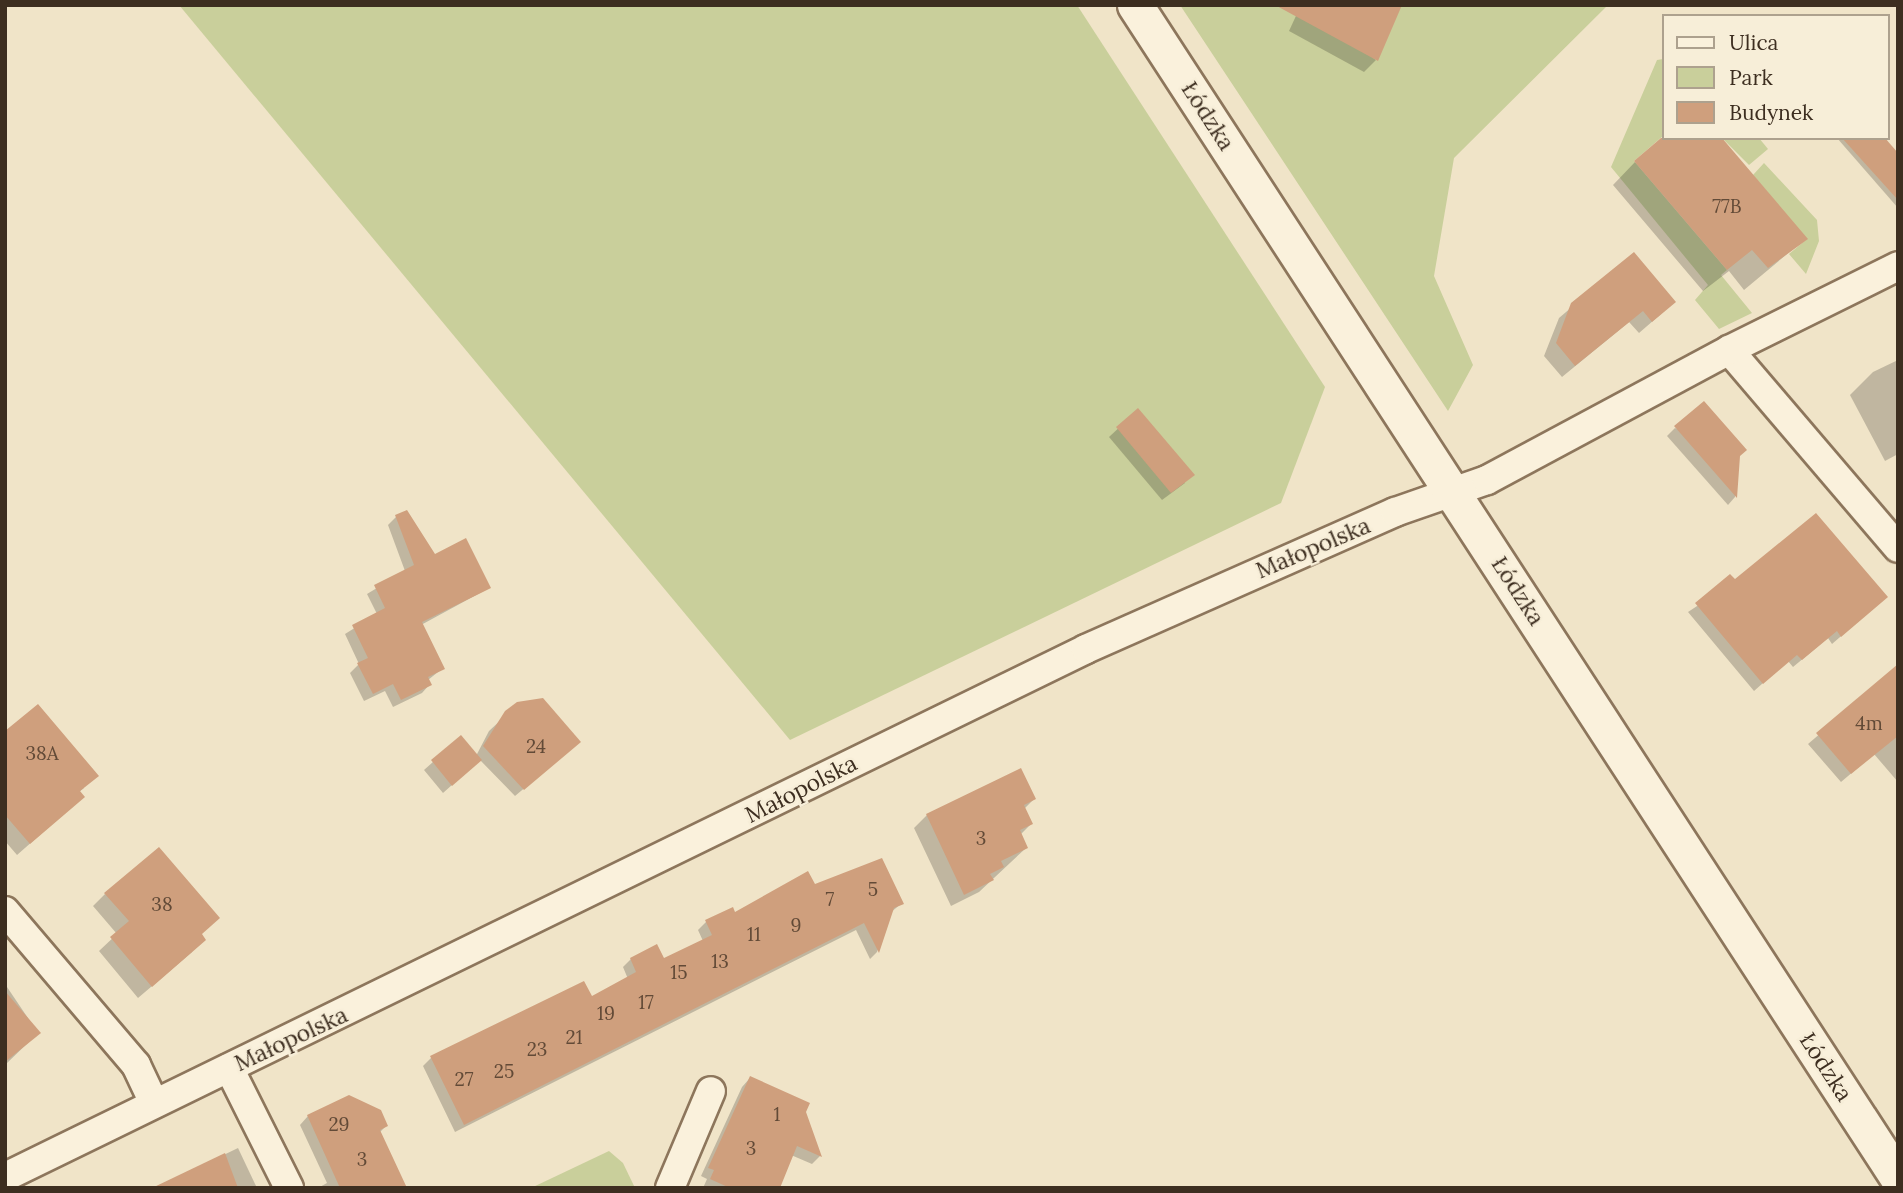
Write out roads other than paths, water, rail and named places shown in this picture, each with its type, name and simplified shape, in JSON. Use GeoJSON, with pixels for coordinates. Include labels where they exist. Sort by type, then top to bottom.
{"type":"FeatureCollection","features":[{"type":"Feature","properties":{"kind":"street","name":"Łódzka"},"geometry":{"type":"LineString","coordinates":[[1135,5],[1898,1178]]}},
{"type":"Feature","properties":{"kind":"street","name":"Małopolska"},"geometry":{"type":"LineString","coordinates":[[5,1177],[1086,649],[1395,512],[1487,480],[1728,349],[1898,266]]}},
{"type":"Feature","properties":{"kind":"street"},"geometry":{"type":"LineString","coordinates":[[1728,349],[1898,548]]}},
{"type":"Feature","properties":{"kind":"street"},"geometry":{"type":"LineString","coordinates":[[5,911],[136,1065],[154,1103]]}},
{"type":"Feature","properties":{"kind":"street"},"geometry":{"type":"LineString","coordinates":[[229,1068],[289,1188]]}},
{"type":"Feature","properties":{"kind":"street"},"geometry":{"type":"LineString","coordinates":[[670,1188],[711,1091]]}}]}
